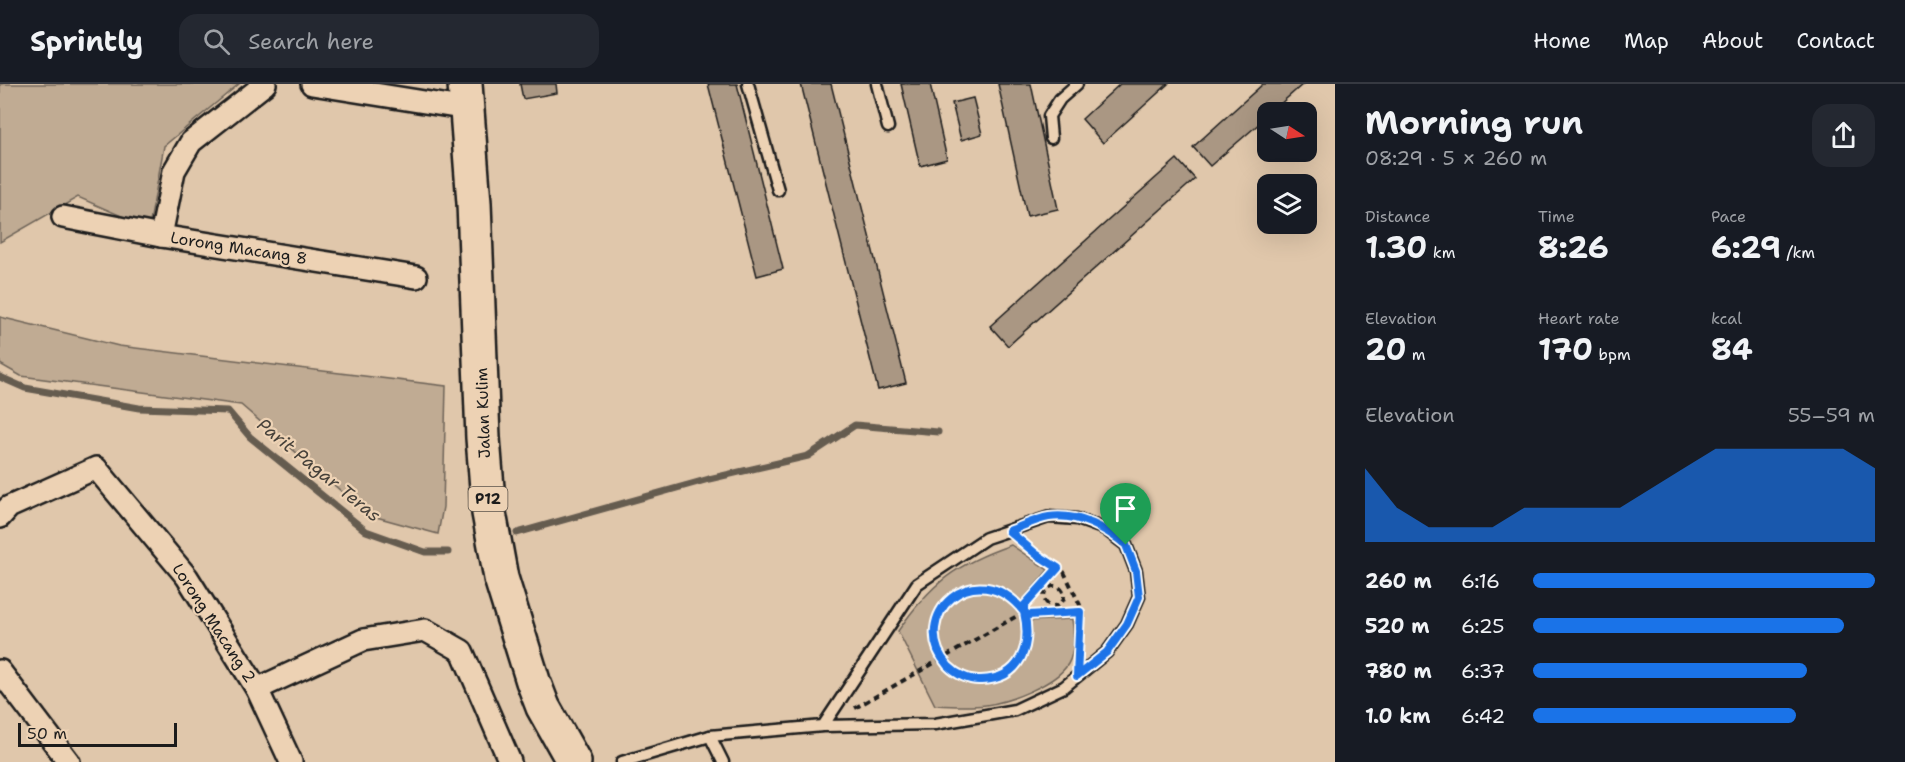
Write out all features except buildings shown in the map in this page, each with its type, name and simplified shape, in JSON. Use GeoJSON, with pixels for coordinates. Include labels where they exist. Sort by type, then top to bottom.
{"type":"FeatureCollection","features":[{"type":"Feature","properties":{"kind":"main road","name":"Jalan Kulim"},"geometry":{"type":"LineString","coordinates":[[467,97],[478,283],[483,438],[489,513],[501,578],[533,681],[543,707],[574,762]]}},
{"type":"Feature","properties":{"kind":"street"},"geometry":{"type":"LineString","coordinates":[[161,236],[174,171],[191,142],[265,84]]}},
{"type":"Feature","properties":{"kind":"street"},"geometry":{"type":"LineString","coordinates":[[312,84],[467,97]]}},
{"type":"Feature","properties":{"kind":"street","name":"Lorong Macang 8"},"geometry":{"type":"LineString","coordinates":[[63,217],[161,236],[416,277]]}},
{"type":"Feature","properties":{"kind":"street","name":"Lorong Macang 2"},"geometry":{"type":"LineString","coordinates":[[0,517],[9,507],[96,468],[187,577],[257,689],[291,762]]}},
{"type":"Feature","properties":{"kind":"street"},"geometry":{"type":"LineString","coordinates":[[257,689],[363,640],[425,630],[462,651],[510,762]]}},
{"type":"Feature","properties":{"kind":"street"},"geometry":{"type":"LineString","coordinates":[[0,671],[69,762]]}},
{"type":"Feature","properties":{"kind":"lane"},"geometry":{"type":"LineString","coordinates":[[748,84],[778,190]]}},
{"type":"Feature","properties":{"kind":"lane"},"geometry":{"type":"LineString","coordinates":[[877,84],[888,128]]}},
{"type":"Feature","properties":{"kind":"lane"},"geometry":{"type":"LineString","coordinates":[[1051,138],[1049,116],[1060,99],[1077,84]]}},
{"type":"Feature","properties":{"kind":"lane"},"geometry":{"type":"LineString","coordinates":[[622,762],[710,736],[823,726],[935,724],[1016,710],[1064,687],[1107,652],[1127,624],[1139,597],[1136,571],[1126,545],[1105,529],[1077,519],[1049,517],[986,538],[916,584],[823,726]]}},
{"type":"Feature","properties":{"kind":"lane"},"geometry":{"type":"LineString","coordinates":[[710,736],[723,762]]}},
{"type":"Feature","properties":{"kind":"path"},"geometry":{"type":"LineString","coordinates":[[1009,531],[1036,554],[1064,572],[1080,605],[1077,676]]}},
{"type":"Feature","properties":{"kind":"path"},"geometry":{"type":"LineString","coordinates":[[1058,568],[1024,606],[1024,612],[1028,628],[1027,642],[1023,655],[1015,666],[1003,675],[990,680],[976,680],[951,669],[942,658],[936,644],[935,629],[939,614],[960,592],[989,587],[1004,592],[1016,602],[1024,612],[1028,615],[1080,612]]}},
{"type":"Feature","properties":{"kind":"path"},"geometry":{"type":"LineString","coordinates":[[1046,581],[1045,601],[1062,613]]}},
{"type":"Feature","properties":{"kind":"path"},"geometry":{"type":"LineString","coordinates":[[1045,591],[1053,586],[1060,588],[1064,593],[1062,603],[1053,607]]}},
{"type":"Feature","properties":{"kind":"path"},"geometry":{"type":"LineString","coordinates":[[823,726],[1024,612]]}},
{"type":"Feature","properties":{"kind":"shaded area"},"geometry":{"type":"Polygon","coordinates":[[[0,84],[239,84],[164,146],[149,228],[78,197],[0,242],[0,84]]]}},
{"type":"Feature","properties":{"kind":"shaded area"},"geometry":{"type":"Polygon","coordinates":[[[0,317],[119,346],[446,386],[443,507],[438,534],[369,515],[241,405],[21,376],[0,364],[0,317]]]}},
{"type":"Feature","properties":{"kind":"shaded area"},"geometry":{"type":"Polygon","coordinates":[[[1011,545],[1048,570],[1018,606],[1027,621],[1072,619],[1072,654],[1068,664],[1043,685],[1007,700],[980,706],[935,705],[898,631],[922,600],[946,577],[975,560],[1011,545]]]}},
{"type":"Feature","properties":{"kind":"waterway","name":"Parit Pagar Teras"},"geometry":{"type":"LineString","coordinates":[[0,377],[25,388],[139,408],[228,411],[250,437],[366,531],[425,552],[448,552]]}},
{"type":"Feature","properties":{"kind":"waterway","name":"Parit Pagar Teras"},"geometry":{"type":"LineString","coordinates":[[517,533],[709,479],[808,456],[855,425],[938,432]]}},
{"type":"Feature","properties":{"kind":"route"},"geometry":{"type":"LineString","coordinates":[[1126,545],[1105,529],[1077,519],[1049,517],[1009,531],[1036,554],[1058,568],[1024,606],[1024,612],[1004,592],[989,587],[960,592],[939,614],[935,629],[936,644],[942,658],[951,669],[963,676],[976,680],[990,680],[1003,675],[1015,666],[1023,655],[1028,628],[1024,612],[1028,615],[1080,612],[1077,676],[1107,652],[1127,624],[1139,597],[1136,571],[1126,545]]}}]}
